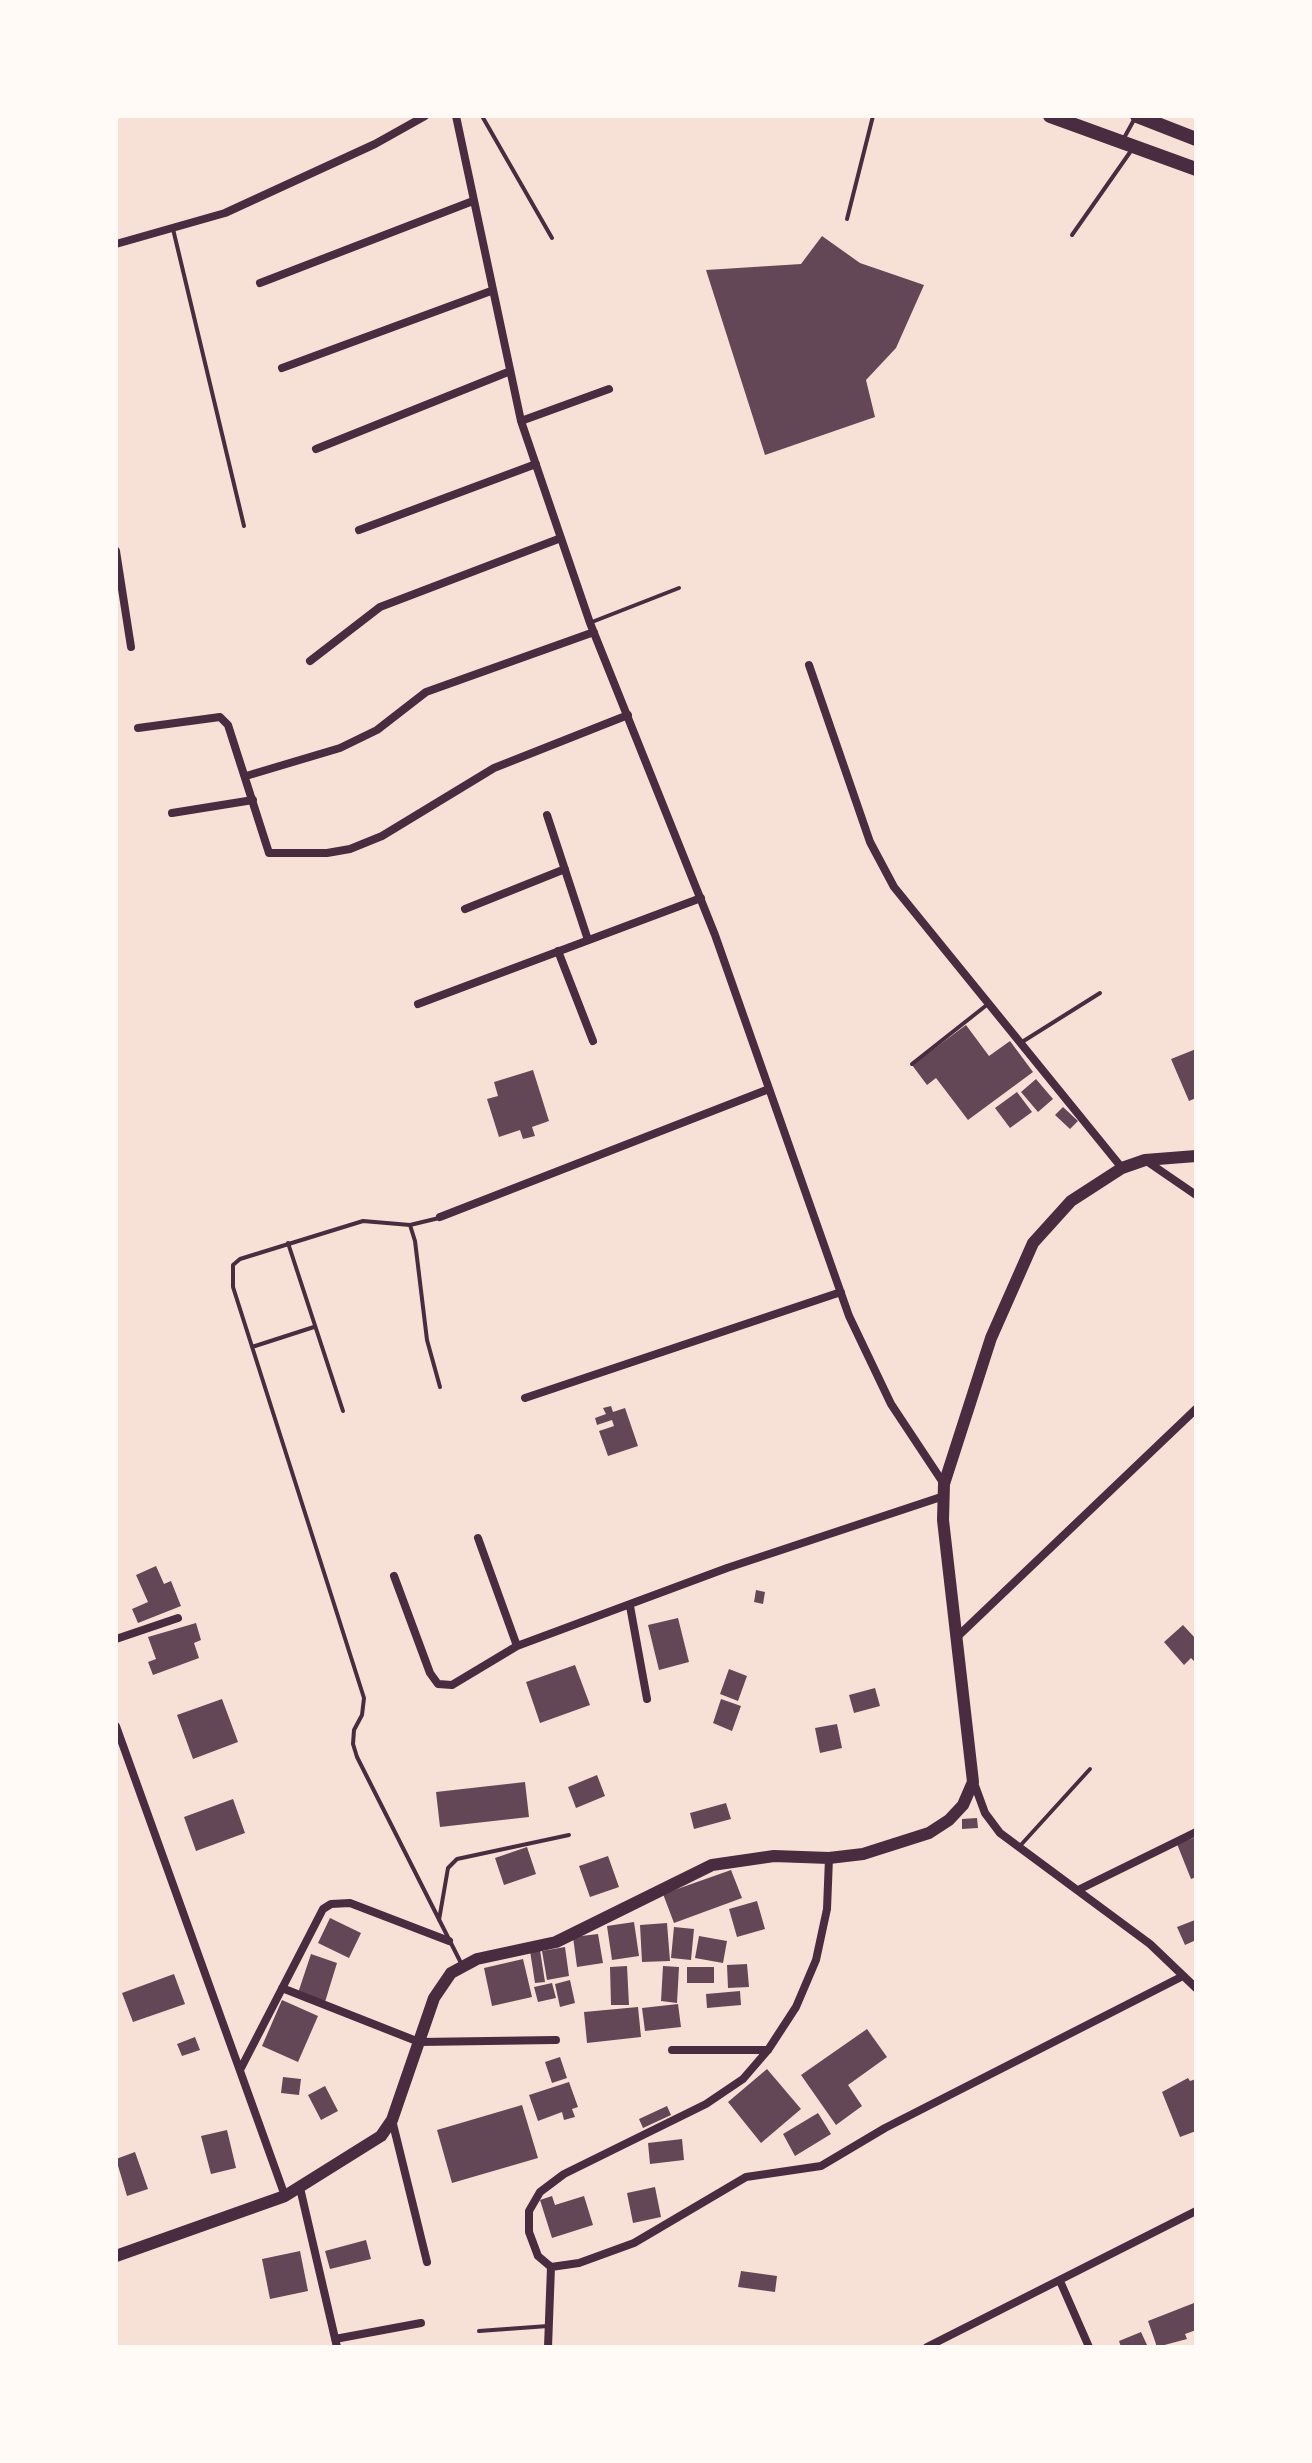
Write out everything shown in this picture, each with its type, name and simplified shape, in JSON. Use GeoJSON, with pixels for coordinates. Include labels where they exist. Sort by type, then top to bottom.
{"type":"FeatureCollection","features":[{"type":"Feature","properties":{"kind":"main road"},"geometry":{"type":"LineString","coordinates":[[1050,116],[1196,169]]}},
{"type":"Feature","properties":{"kind":"main road"},"geometry":{"type":"LineString","coordinates":[[1137,116],[1196,139]]}},
{"type":"Feature","properties":{"kind":"main road"},"geometry":{"type":"LineString","coordinates":[[116,2256],[285,2196],[381,2136],[392,2120],[434,1998],[451,1973],[463,1966],[477,1959],[556,1942],[712,1865],[774,1856],[829,1858],[863,1854],[929,1833],[963,1805],[973,1782],[956,1638],[944,1490],[991,1338],[1033,1243],[1071,1201],[1122,1168],[1145,1160],[1196,1156]]}},
{"type":"Feature","properties":{"kind":"street"},"geometry":{"type":"LineString","coordinates":[[116,244],[225,213],[375,144],[425,116]]}},
{"type":"Feature","properties":{"kind":"street"},"geometry":{"type":"LineString","coordinates":[[394,1576],[438,1684],[452,1685],[517,1646],[944,1490],[891,1404],[841,1292],[701,898],[592,627],[521,421],[508,372],[456,116]]}},
{"type":"Feature","properties":{"kind":"street"},"geometry":{"type":"LineString","coordinates":[[260,283],[473,201]]}},
{"type":"Feature","properties":{"kind":"street"},"geometry":{"type":"LineString","coordinates":[[282,368],[491,291]]}},
{"type":"Feature","properties":{"kind":"street"},"geometry":{"type":"LineString","coordinates":[[316,449],[508,372]]}},
{"type":"Feature","properties":{"kind":"street"},"geometry":{"type":"LineString","coordinates":[[521,421],[609,389]]}},
{"type":"Feature","properties":{"kind":"street"},"geometry":{"type":"LineString","coordinates":[[359,530],[536,464]]}},
{"type":"Feature","properties":{"kind":"street"},"geometry":{"type":"LineString","coordinates":[[310,661],[380,607],[561,538]]}},
{"type":"Feature","properties":{"kind":"street"},"geometry":{"type":"LineString","coordinates":[[116,551],[131,647]]}},
{"type":"Feature","properties":{"kind":"street"},"geometry":{"type":"LineString","coordinates":[[246,776],[340,748],[377,730],[426,692],[592,627]]}},
{"type":"Feature","properties":{"kind":"street"},"geometry":{"type":"LineString","coordinates":[[809,665],[882,868],[913,912],[1122,1168]]}},
{"type":"Feature","properties":{"kind":"street"},"geometry":{"type":"LineString","coordinates":[[138,728],[220,717],[228,725],[269,853],[350,849],[382,836],[494,768],[628,715]]}},
{"type":"Feature","properties":{"kind":"street"},"geometry":{"type":"LineString","coordinates":[[172,813],[253,800]]}},
{"type":"Feature","properties":{"kind":"street"},"geometry":{"type":"LineString","coordinates":[[547,815],[588,940]]}},
{"type":"Feature","properties":{"kind":"street"},"geometry":{"type":"LineString","coordinates":[[465,909],[565,869]]}},
{"type":"Feature","properties":{"kind":"street"},"geometry":{"type":"LineString","coordinates":[[418,1004],[701,898]]}},
{"type":"Feature","properties":{"kind":"street"},"geometry":{"type":"LineString","coordinates":[[558,951],[593,1041]]}},
{"type":"Feature","properties":{"kind":"street"},"geometry":{"type":"LineString","coordinates":[[440,1217],[769,1089]]}},
{"type":"Feature","properties":{"kind":"street"},"geometry":{"type":"LineString","coordinates":[[1145,1160],[1196,1195]]}},
{"type":"Feature","properties":{"kind":"street"},"geometry":{"type":"LineString","coordinates":[[525,1398],[841,1292]]}},
{"type":"Feature","properties":{"kind":"street"},"geometry":{"type":"LineString","coordinates":[[956,1638],[1196,1409]]}},
{"type":"Feature","properties":{"kind":"street"},"geometry":{"type":"LineString","coordinates":[[478,1538],[517,1646]]}},
{"type":"Feature","properties":{"kind":"street"},"geometry":{"type":"LineString","coordinates":[[630,1606],[647,1699]]}},
{"type":"Feature","properties":{"kind":"street"},"geometry":{"type":"LineString","coordinates":[[116,1639],[178,1618]]}},
{"type":"Feature","properties":{"kind":"street"},"geometry":{"type":"LineString","coordinates":[[116,1726],[285,2196]]}},
{"type":"Feature","properties":{"kind":"street"},"geometry":{"type":"LineString","coordinates":[[973,1782],[985,1813],[1018,1848],[1150,1944],[1196,1988]]}},
{"type":"Feature","properties":{"kind":"street"},"geometry":{"type":"LineString","coordinates":[[1078,1890],[1196,1832]]}},
{"type":"Feature","properties":{"kind":"street"},"geometry":{"type":"LineString","coordinates":[[829,1858],[827,1909],[816,1960],[796,2007],[768,2050],[743,2079],[706,2104],[564,2174],[540,2192],[529,2211],[529,2232],[538,2256],[551,2267],[579,2263],[634,2243],[746,2177],[821,2166],[885,2128],[1183,1976]]}},
{"type":"Feature","properties":{"kind":"street"},"geometry":{"type":"LineString","coordinates":[[240,2070],[323,1909],[331,1904],[350,1903],[449,1941]]}},
{"type":"Feature","properties":{"kind":"street"},"geometry":{"type":"LineString","coordinates":[[282,1988],[419,2042],[556,2040]]}},
{"type":"Feature","properties":{"kind":"street"},"geometry":{"type":"LineString","coordinates":[[672,2050],[768,2050]]}},
{"type":"Feature","properties":{"kind":"street"},"geometry":{"type":"LineString","coordinates":[[392,2120],[427,2262]]}},
{"type":"Feature","properties":{"kind":"street"},"geometry":{"type":"LineString","coordinates":[[300,2188],[336,2343],[421,2323]]}},
{"type":"Feature","properties":{"kind":"street"},"geometry":{"type":"LineString","coordinates":[[927,2347],[1196,2211]]}},
{"type":"Feature","properties":{"kind":"street"},"geometry":{"type":"LineString","coordinates":[[548,2347],[551,2267]]}},
{"type":"Feature","properties":{"kind":"street"},"geometry":{"type":"LineString","coordinates":[[1060,2281],[1089,2347]]}},
{"type":"Feature","properties":{"kind":"lane"},"geometry":{"type":"LineString","coordinates":[[482,116],[552,238]]}},
{"type":"Feature","properties":{"kind":"lane"},"geometry":{"type":"LineString","coordinates":[[847,219],[873,116]]}},
{"type":"Feature","properties":{"kind":"lane"},"geometry":{"type":"LineString","coordinates":[[1072,235],[1127,145],[1137,116]]}},
{"type":"Feature","properties":{"kind":"lane"},"geometry":{"type":"LineString","coordinates":[[173,229],[244,526]]}},
{"type":"Feature","properties":{"kind":"lane"},"geometry":{"type":"LineString","coordinates":[[592,627],[679,588]]}},
{"type":"Feature","properties":{"kind":"lane"},"geometry":{"type":"LineString","coordinates":[[1020,1044],[1100,993]]}},
{"type":"Feature","properties":{"kind":"lane"},"geometry":{"type":"LineString","coordinates":[[912,1064],[988,1004]]}},
{"type":"Feature","properties":{"kind":"lane"},"geometry":{"type":"LineString","coordinates":[[440,1217],[410,1225],[363,1221],[240,1259],[233,1265],[231,1278],[364,1698],[362,1715],[354,1730],[357,1757],[463,1966]]}},
{"type":"Feature","properties":{"kind":"lane"},"geometry":{"type":"LineString","coordinates":[[410,1225],[427,1340],[440,1387]]}},
{"type":"Feature","properties":{"kind":"lane"},"geometry":{"type":"LineString","coordinates":[[288,1243],[343,1411]]}},
{"type":"Feature","properties":{"kind":"lane"},"geometry":{"type":"LineString","coordinates":[[252,1347],[314,1327]]}},
{"type":"Feature","properties":{"kind":"lane"},"geometry":{"type":"LineString","coordinates":[[1018,1848],[1090,1769]]}},
{"type":"Feature","properties":{"kind":"lane"},"geometry":{"type":"LineString","coordinates":[[439,1922],[448,1868],[457,1859],[569,1835]]}},
{"type":"Feature","properties":{"kind":"lane"},"geometry":{"type":"LineString","coordinates":[[479,2331],[549,2326]]}},
{"type":"Feature","properties":{"kind":"building"},"geometry":{"type":"Polygon","coordinates":[[[822,236],[860,263],[924,285],[896,348],[866,380],[875,417],[765,455],[706,270],[801,264],[822,236]]]}},
{"type":"Feature","properties":{"kind":"building"},"geometry":{"type":"Polygon","coordinates":[[[966,1025],[989,1056],[1010,1041],[1033,1072],[968,1120],[936,1078],[927,1085],[912,1065],[966,1025]]]}},
{"type":"Feature","properties":{"kind":"building"},"geometry":{"type":"Polygon","coordinates":[[[1196,1049],[1196,1098],[1189,1101],[1171,1059],[1196,1049]]]}},
{"type":"Feature","properties":{"kind":"building"},"geometry":{"type":"Polygon","coordinates":[[[533,1070],[549,1121],[532,1127],[535,1136],[523,1139],[520,1130],[499,1137],[487,1099],[498,1096],[494,1082],[533,1070]]]}},
{"type":"Feature","properties":{"kind":"building"},"geometry":{"type":"Polygon","coordinates":[[[1036,1079],[1053,1099],[1038,1112],[1021,1092],[1036,1079]]]}},
{"type":"Feature","properties":{"kind":"building"},"geometry":{"type":"Polygon","coordinates":[[[1017,1092],[1032,1112],[1010,1128],[995,1108],[1017,1092]]]}},
{"type":"Feature","properties":{"kind":"building"},"geometry":{"type":"Polygon","coordinates":[[[1063,1107],[1078,1121],[1070,1129],[1055,1115],[1063,1107]]]}},
{"type":"Feature","properties":{"kind":"building"},"geometry":{"type":"Polygon","coordinates":[[[611,1406],[613,1412],[625,1408],[638,1446],[608,1456],[599,1431],[614,1426],[612,1420],[597,1425],[595,1418],[606,1414],[603,1408],[611,1406]]]}},
{"type":"Feature","properties":{"kind":"building"},"geometry":{"type":"Polygon","coordinates":[[[156,1566],[164,1584],[171,1581],[181,1606],[138,1623],[132,1609],[148,1602],[136,1575],[156,1566]]]}},
{"type":"Feature","properties":{"kind":"building"},"geometry":{"type":"Polygon","coordinates":[[[756,1590],[765,1592],[763,1604],[754,1602],[756,1590]]]}},
{"type":"Feature","properties":{"kind":"building"},"geometry":{"type":"Polygon","coordinates":[[[678,1618],[689,1662],[659,1670],[648,1625],[678,1618]]]}},
{"type":"Feature","properties":{"kind":"building"},"geometry":{"type":"Polygon","coordinates":[[[196,1623],[201,1640],[194,1643],[199,1658],[153,1675],[148,1662],[156,1659],[148,1637],[196,1623]]]}},
{"type":"Feature","properties":{"kind":"building"},"geometry":{"type":"Polygon","coordinates":[[[1183,1625],[1196,1639],[1196,1663],[1191,1658],[1184,1665],[1164,1642],[1183,1625]]]}},
{"type":"Feature","properties":{"kind":"building"},"geometry":{"type":"Polygon","coordinates":[[[575,1665],[590,1705],[540,1723],[526,1682],[575,1665]]]}},
{"type":"Feature","properties":{"kind":"building"},"geometry":{"type":"Polygon","coordinates":[[[729,1669],[747,1676],[738,1701],[720,1694],[729,1669]]]}},
{"type":"Feature","properties":{"kind":"building"},"geometry":{"type":"Polygon","coordinates":[[[875,1688],[880,1706],[854,1713],[849,1695],[875,1688]]]}},
{"type":"Feature","properties":{"kind":"building"},"geometry":{"type":"Polygon","coordinates":[[[222,1699],[238,1742],[193,1759],[177,1715],[222,1699]]]}},
{"type":"Feature","properties":{"kind":"building"},"geometry":{"type":"Polygon","coordinates":[[[721,1699],[741,1706],[732,1731],[713,1723],[721,1699]]]}},
{"type":"Feature","properties":{"kind":"building"},"geometry":{"type":"Polygon","coordinates":[[[837,1724],[842,1748],[820,1753],[815,1728],[837,1724]]]}},
{"type":"Feature","properties":{"kind":"building"},"geometry":{"type":"Polygon","coordinates":[[[597,1775],[605,1796],[576,1808],[568,1787],[597,1775]]]}},
{"type":"Feature","properties":{"kind":"building"},"geometry":{"type":"Polygon","coordinates":[[[525,1782],[529,1817],[440,1827],[436,1792],[525,1782]]]}},
{"type":"Feature","properties":{"kind":"building"},"geometry":{"type":"Polygon","coordinates":[[[233,1799],[245,1833],[196,1851],[184,1817],[233,1799]]]}},
{"type":"Feature","properties":{"kind":"building"},"geometry":{"type":"Polygon","coordinates":[[[726,1803],[731,1819],[694,1829],[690,1813],[726,1803]]]}},
{"type":"Feature","properties":{"kind":"building"},"geometry":{"type":"Polygon","coordinates":[[[977,1818],[978,1828],[962,1829],[962,1819],[977,1818]]]}},
{"type":"Feature","properties":{"kind":"building"},"geometry":{"type":"Polygon","coordinates":[[[1196,1837],[1196,1877],[1191,1879],[1177,1844],[1196,1837]]]}},
{"type":"Feature","properties":{"kind":"building"},"geometry":{"type":"Polygon","coordinates":[[[527,1847],[536,1874],[504,1885],[495,1858],[527,1847]]]}},
{"type":"Feature","properties":{"kind":"building"},"geometry":{"type":"Polygon","coordinates":[[[608,1856],[619,1887],[590,1897],[579,1866],[608,1856]]]}},
{"type":"Feature","properties":{"kind":"building"},"geometry":{"type":"Polygon","coordinates":[[[731,1870],[742,1898],[674,1923],[663,1894],[731,1870]]]}},
{"type":"Feature","properties":{"kind":"building"},"geometry":{"type":"Polygon","coordinates":[[[757,1901],[765,1929],[737,1937],[729,1909],[757,1901]]]}},
{"type":"Feature","properties":{"kind":"building"},"geometry":{"type":"Polygon","coordinates":[[[330,1918],[361,1933],[349,1958],[318,1943],[330,1918]]]}},
{"type":"Feature","properties":{"kind":"building"},"geometry":{"type":"Polygon","coordinates":[[[1195,1920],[1196,1940],[1185,1945],[1177,1927],[1195,1920]]]}},
{"type":"Feature","properties":{"kind":"building"},"geometry":{"type":"Polygon","coordinates":[[[634,1922],[639,1956],[612,1960],[607,1926],[634,1922]]]}},
{"type":"Feature","properties":{"kind":"building"},"geometry":{"type":"Polygon","coordinates":[[[667,1923],[670,1961],[642,1962],[640,1925],[667,1923]]]}},
{"type":"Feature","properties":{"kind":"building"},"geometry":{"type":"Polygon","coordinates":[[[674,1927],[694,1929],[691,1960],[671,1958],[674,1927]]]}},
{"type":"Feature","properties":{"kind":"building"},"geometry":{"type":"Polygon","coordinates":[[[598,1934],[603,1963],[577,1967],[573,1937],[598,1934]]]}},
{"type":"Feature","properties":{"kind":"building"},"geometry":{"type":"Polygon","coordinates":[[[699,1936],[727,1941],[723,1963],[695,1958],[699,1936]]]}},
{"type":"Feature","properties":{"kind":"building"},"geometry":{"type":"Polygon","coordinates":[[[565,1947],[569,1976],[547,1980],[542,1951],[565,1947]]]}},
{"type":"Feature","properties":{"kind":"building"},"geometry":{"type":"Polygon","coordinates":[[[540,1950],[545,1982],[535,1983],[530,1951],[540,1950]]]}},
{"type":"Feature","properties":{"kind":"building"},"geometry":{"type":"Polygon","coordinates":[[[311,1954],[337,1963],[325,2002],[298,1993],[311,1954]]]}},
{"type":"Feature","properties":{"kind":"building"},"geometry":{"type":"Polygon","coordinates":[[[523,1959],[532,1997],[492,2006],[484,1968],[523,1959]]]}},
{"type":"Feature","properties":{"kind":"building"},"geometry":{"type":"Polygon","coordinates":[[[747,1964],[749,1987],[728,1988],[727,1965],[747,1964]]]}},
{"type":"Feature","properties":{"kind":"building"},"geometry":{"type":"Polygon","coordinates":[[[627,1966],[629,2005],[611,2005],[610,1967],[627,1966]]]}},
{"type":"Feature","properties":{"kind":"building"},"geometry":{"type":"Polygon","coordinates":[[[663,1966],[679,1967],[677,2003],[661,2001],[663,1966]]]}},
{"type":"Feature","properties":{"kind":"building"},"geometry":{"type":"Polygon","coordinates":[[[687,1967],[714,1967],[714,1983],[687,1983],[687,1967]]]}},
{"type":"Feature","properties":{"kind":"building"},"geometry":{"type":"Polygon","coordinates":[[[174,1974],[185,2004],[133,2022],[122,1993],[174,1974]]]}},
{"type":"Feature","properties":{"kind":"building"},"geometry":{"type":"Polygon","coordinates":[[[570,1980],[575,2003],[560,2007],[555,1984],[570,1980]]]}},
{"type":"Feature","properties":{"kind":"building"},"geometry":{"type":"Polygon","coordinates":[[[552,1983],[556,1998],[538,2002],[534,1987],[552,1983]]]}},
{"type":"Feature","properties":{"kind":"building"},"geometry":{"type":"Polygon","coordinates":[[[740,1991],[741,2005],[707,2008],[706,1994],[740,1991]]]}},
{"type":"Feature","properties":{"kind":"building"},"geometry":{"type":"Polygon","coordinates":[[[282,2000],[318,2016],[298,2062],[262,2046],[282,2000]]]}},
{"type":"Feature","properties":{"kind":"building"},"geometry":{"type":"Polygon","coordinates":[[[678,2004],[681,2027],[645,2031],[642,2008],[678,2004]]]}},
{"type":"Feature","properties":{"kind":"building"},"geometry":{"type":"Polygon","coordinates":[[[638,2007],[641,2037],[587,2043],[584,2012],[638,2007]]]}},
{"type":"Feature","properties":{"kind":"building"},"geometry":{"type":"Polygon","coordinates":[[[867,2029],[887,2057],[848,2085],[862,2106],[836,2125],[801,2075],[867,2029]]]}},
{"type":"Feature","properties":{"kind":"building"},"geometry":{"type":"Polygon","coordinates":[[[195,2037],[200,2050],[182,2056],[177,2044],[195,2037]]]}},
{"type":"Feature","properties":{"kind":"building"},"geometry":{"type":"Polygon","coordinates":[[[560,2057],[567,2078],[552,2083],[545,2062],[560,2057]]]}},
{"type":"Feature","properties":{"kind":"building"},"geometry":{"type":"Polygon","coordinates":[[[767,2069],[801,2109],[761,2143],[728,2102],[767,2069]]]}},
{"type":"Feature","properties":{"kind":"building"},"geometry":{"type":"Polygon","coordinates":[[[283,2077],[301,2079],[299,2095],[281,2093],[283,2077]]]}},
{"type":"Feature","properties":{"kind":"building"},"geometry":{"type":"Polygon","coordinates":[[[1188,2078],[1190,2081],[1196,2079],[1196,2131],[1180,2137],[1162,2092],[1188,2078]]]}},
{"type":"Feature","properties":{"kind":"building"},"geometry":{"type":"Polygon","coordinates":[[[569,2082],[578,2107],[572,2109],[575,2117],[564,2120],[562,2112],[538,2121],[529,2095],[569,2082]]]}},
{"type":"Feature","properties":{"kind":"building"},"geometry":{"type":"Polygon","coordinates":[[[325,2086],[338,2111],[321,2120],[308,2095],[325,2086]]]}},
{"type":"Feature","properties":{"kind":"building"},"geometry":{"type":"Polygon","coordinates":[[[522,2105],[538,2158],[452,2183],[437,2130],[522,2105]]]}},
{"type":"Feature","properties":{"kind":"building"},"geometry":{"type":"Polygon","coordinates":[[[667,2106],[671,2115],[643,2128],[639,2119],[667,2106]]]}},
{"type":"Feature","properties":{"kind":"building"},"geometry":{"type":"Polygon","coordinates":[[[818,2113],[831,2134],[795,2156],[783,2134],[818,2113]]]}},
{"type":"Feature","properties":{"kind":"building"},"geometry":{"type":"Polygon","coordinates":[[[227,2130],[236,2168],[211,2174],[201,2136],[227,2130]]]}},
{"type":"Feature","properties":{"kind":"building"},"geometry":{"type":"Polygon","coordinates":[[[682,2139],[684,2160],[650,2164],[648,2143],[682,2139]]]}},
{"type":"Feature","properties":{"kind":"building"},"geometry":{"type":"Polygon","coordinates":[[[135,2152],[148,2189],[127,2196],[116,2159],[135,2152]]]}},
{"type":"Feature","properties":{"kind":"building"},"geometry":{"type":"Polygon","coordinates":[[[655,2187],[661,2217],[633,2223],[627,2193],[655,2187]]]}},
{"type":"Feature","properties":{"kind":"building"},"geometry":{"type":"Polygon","coordinates":[[[552,2196],[555,2205],[584,2196],[593,2225],[552,2238],[540,2200],[552,2196]]]}},
{"type":"Feature","properties":{"kind":"building"},"geometry":{"type":"Polygon","coordinates":[[[366,2240],[371,2259],[330,2269],[325,2251],[366,2240]]]}},
{"type":"Feature","properties":{"kind":"building"},"geometry":{"type":"Polygon","coordinates":[[[300,2251],[308,2291],[270,2299],[262,2259],[300,2251]]]}},
{"type":"Feature","properties":{"kind":"building"},"geometry":{"type":"Polygon","coordinates":[[[741,2271],[777,2276],[775,2292],[738,2287],[741,2271]]]}},
{"type":"Feature","properties":{"kind":"building"},"geometry":{"type":"Polygon","coordinates":[[[1194,2303],[1196,2330],[1185,2334],[1187,2339],[1157,2347],[1148,2321],[1194,2303]]]}},
{"type":"Feature","properties":{"kind":"building"},"geometry":{"type":"Polygon","coordinates":[[[1141,2332],[1147,2345],[1121,2347],[1119,2341],[1141,2332]]]}}]}
